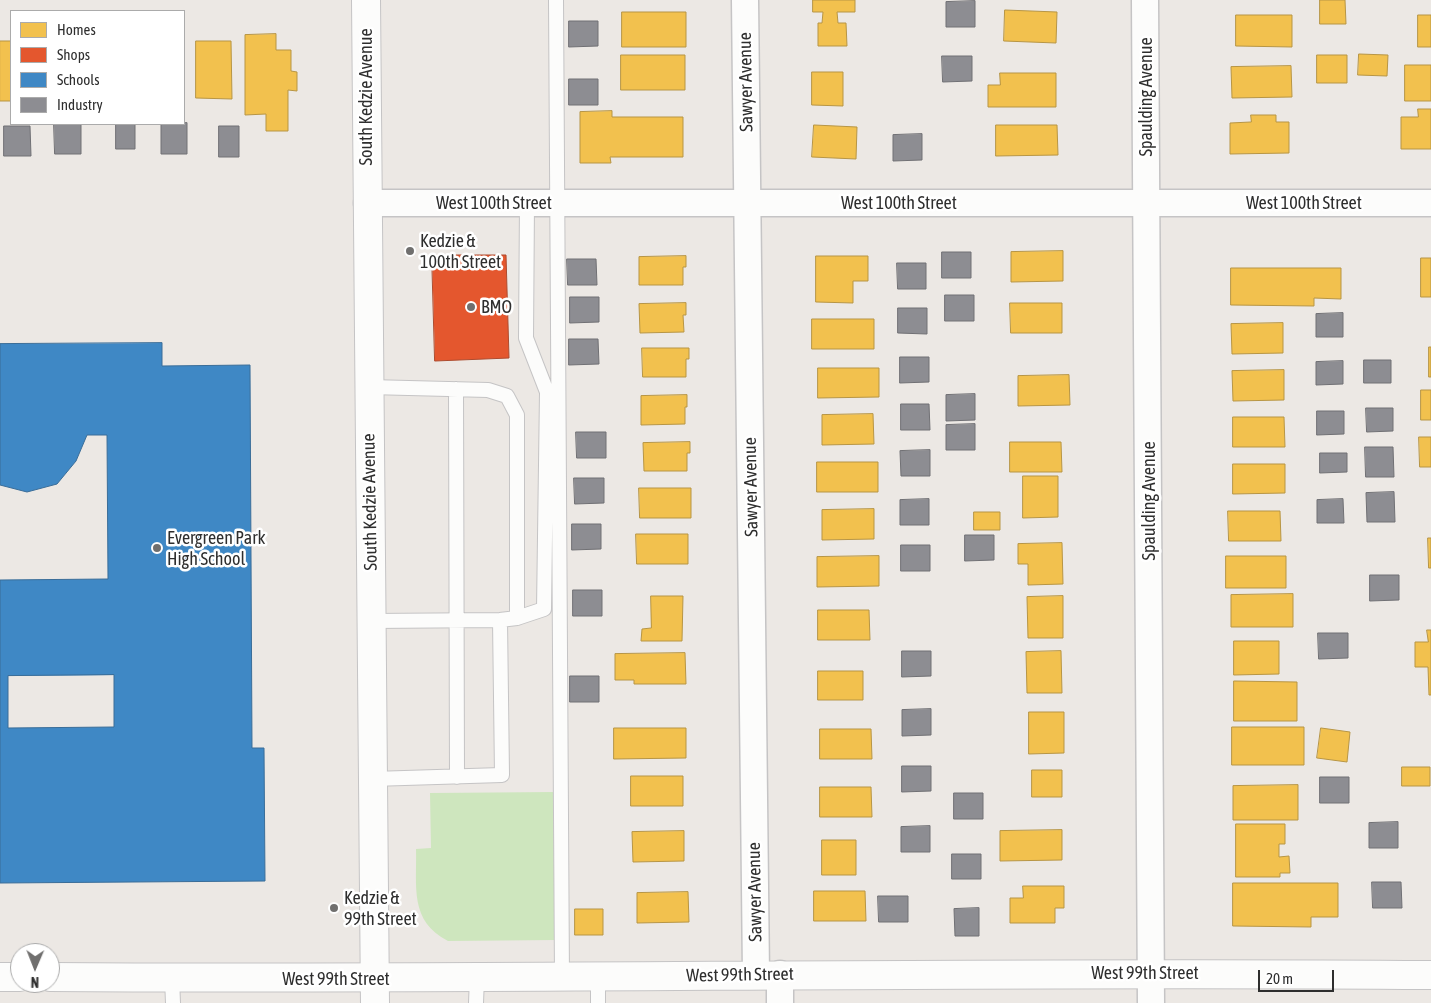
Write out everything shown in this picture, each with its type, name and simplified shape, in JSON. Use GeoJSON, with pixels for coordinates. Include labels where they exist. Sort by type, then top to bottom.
{"type":"FeatureCollection","features":[{"type":"Feature","properties":{"kind":"street","name":"South Kedzie Avenue"},"geometry":{"type":"LineString","coordinates":[[366,0],[374,991]]}},
{"type":"Feature","properties":{"kind":"street","name":"Sawyer Avenue"},"geometry":{"type":"LineString","coordinates":[[745,0],[748,203],[768,974],[780,1003]]}},
{"type":"Feature","properties":{"kind":"street","name":"Spaulding Avenue"},"geometry":{"type":"LineString","coordinates":[[1145,0],[1152,1003]]}},
{"type":"Feature","properties":{"kind":"street","name":"West 100th Street"},"geometry":{"type":"LineString","coordinates":[[367,203],[1431,203]]}},
{"type":"Feature","properties":{"kind":"street","name":"West 99th Street"},"geometry":{"type":"LineString","coordinates":[[60,978],[172,990],[374,991],[477,990],[562,977],[598,990],[768,974],[1151,973],[1431,975]]}},
{"type":"Feature","properties":{"kind":"lane"},"geometry":{"type":"LineString","coordinates":[[556,0],[562,977]]}},
{"type":"Feature","properties":{"kind":"lane"},"geometry":{"type":"LineString","coordinates":[[371,621],[500,620],[518,618],[544,609],[547,392],[526,338],[527,203]]}},
{"type":"Feature","properties":{"kind":"lane"},"geometry":{"type":"LineString","coordinates":[[369,387],[488,390],[507,396],[516,415],[518,618]]}},
{"type":"Feature","properties":{"kind":"lane"},"geometry":{"type":"LineString","coordinates":[[456,389],[457,777]]}},
{"type":"Feature","properties":{"kind":"lane"},"geometry":{"type":"LineString","coordinates":[[372,779],[502,776],[500,620]]}},
{"type":"Feature","properties":{"kind":"green space"},"geometry":{"type":"Polygon","coordinates":[[[555,792],[556,940],[448,941],[435,933],[421,913],[416,890],[416,849],[431,848],[430,793],[555,792]]]}},
{"type":"Feature","properties":{"kind":"building: Homes"},"geometry":{"type":"Polygon","coordinates":[[[813,0],[855,0],[855,12],[837,12],[838,23],[846,23],[847,46],[818,46],[818,23],[822,23],[823,12],[813,12],[813,0]]]}},
{"type":"Feature","properties":{"kind":"building: Homes"},"geometry":{"type":"Polygon","coordinates":[[[1320,0],[1345,0],[1346,24],[1320,24],[1320,0]]]}},
{"type":"Feature","properties":{"kind":"building: Homes"},"geometry":{"type":"Polygon","coordinates":[[[1005,10],[1057,12],[1056,43],[1004,41],[1005,10]]]}},
{"type":"Feature","properties":{"kind":"building: Homes"},"geometry":{"type":"Polygon","coordinates":[[[622,12],[686,12],[686,47],[622,47],[622,12]]]}},
{"type":"Feature","properties":{"kind":"building: Homes"},"geometry":{"type":"Polygon","coordinates":[[[1236,15],[1292,15],[1292,47],[1236,46],[1236,15]]]}},
{"type":"Feature","properties":{"kind":"building: Homes"},"geometry":{"type":"Polygon","coordinates":[[[1418,15],[1431,15],[1431,47],[1418,47],[1418,15]]]}},
{"type":"Feature","properties":{"kind":"building: Homes"},"geometry":{"type":"Polygon","coordinates":[[[276,34],[276,50],[291,50],[291,71],[297,72],[297,91],[288,90],[288,131],[266,131],[266,114],[245,115],[245,35],[276,34]]]}},
{"type":"Feature","properties":{"kind":"building: Homes"},"geometry":{"type":"Polygon","coordinates":[[[0,41],[10,41],[10,101],[0,101],[0,41]]]}},
{"type":"Feature","properties":{"kind":"building: Homes"},"geometry":{"type":"Polygon","coordinates":[[[196,41],[231,41],[232,99],[196,98],[196,41]]]}},
{"type":"Feature","properties":{"kind":"building: Homes"},"geometry":{"type":"Polygon","coordinates":[[[1359,54],[1388,55],[1387,76],[1358,75],[1359,54]]]}},
{"type":"Feature","properties":{"kind":"building: Homes"},"geometry":{"type":"Polygon","coordinates":[[[621,55],[685,55],[685,90],[621,90],[621,55]]]}},
{"type":"Feature","properties":{"kind":"building: Homes"},"geometry":{"type":"Polygon","coordinates":[[[1317,55],[1347,55],[1347,83],[1317,83],[1317,55]]]}},
{"type":"Feature","properties":{"kind":"building: Homes"},"geometry":{"type":"Polygon","coordinates":[[[1405,65],[1431,65],[1431,101],[1405,101],[1405,65]]]}},
{"type":"Feature","properties":{"kind":"building: Homes"},"geometry":{"type":"Polygon","coordinates":[[[1291,66],[1292,97],[1232,98],[1231,67],[1291,66]]]}},
{"type":"Feature","properties":{"kind":"building: Homes"},"geometry":{"type":"Polygon","coordinates":[[[812,72],[843,72],[843,106],[812,105],[812,72]]]}},
{"type":"Feature","properties":{"kind":"building: Homes"},"geometry":{"type":"Polygon","coordinates":[[[1000,73],[1056,73],[1056,107],[988,107],[988,85],[1000,85],[1000,73]]]}},
{"type":"Feature","properties":{"kind":"building: Homes"},"geometry":{"type":"Polygon","coordinates":[[[1418,109],[1431,109],[1431,149],[1401,149],[1401,117],[1418,117],[1418,109]]]}},
{"type":"Feature","properties":{"kind":"building: Homes"},"geometry":{"type":"Polygon","coordinates":[[[612,111],[612,117],[683,117],[683,157],[610,157],[611,163],[580,163],[580,112],[612,111]]]}},
{"type":"Feature","properties":{"kind":"building: Homes"},"geometry":{"type":"Polygon","coordinates":[[[1251,115],[1276,115],[1276,122],[1289,122],[1289,153],[1230,154],[1230,123],[1251,122],[1251,115]]]}},
{"type":"Feature","properties":{"kind":"building: Homes"},"geometry":{"type":"Polygon","coordinates":[[[814,125],[857,127],[856,159],[812,157],[814,125]]]}},
{"type":"Feature","properties":{"kind":"building: Homes"},"geometry":{"type":"Polygon","coordinates":[[[996,125],[1057,125],[1058,155],[996,156],[996,125]]]}},
{"type":"Feature","properties":{"kind":"building: Homes"},"geometry":{"type":"Polygon","coordinates":[[[1063,251],[1063,281],[1011,282],[1011,252],[1063,251]]]}},
{"type":"Feature","properties":{"kind":"building: Homes"},"geometry":{"type":"Polygon","coordinates":[[[686,256],[686,267],[683,267],[683,285],[639,285],[639,257],[686,256]]]}},
{"type":"Feature","properties":{"kind":"building: Homes"},"geometry":{"type":"Polygon","coordinates":[[[816,256],[868,256],[868,281],[853,281],[853,303],[816,302],[816,256]]]}},
{"type":"Feature","properties":{"kind":"building: Homes"},"geometry":{"type":"Polygon","coordinates":[[[1421,258],[1431,258],[1431,297],[1421,297],[1421,258]]]}},
{"type":"Feature","properties":{"kind":"building: Homes"},"geometry":{"type":"Polygon","coordinates":[[[1231,268],[1341,268],[1341,299],[1314,298],[1314,306],[1231,305],[1231,268]]]}},
{"type":"Feature","properties":{"kind":"building: Homes"},"geometry":{"type":"Polygon","coordinates":[[[686,303],[686,315],[683,315],[684,332],[640,333],[639,304],[686,303]]]}},
{"type":"Feature","properties":{"kind":"building: Homes"},"geometry":{"type":"Polygon","coordinates":[[[1010,303],[1062,303],[1062,333],[1011,333],[1010,303]]]}},
{"type":"Feature","properties":{"kind":"building: Homes"},"geometry":{"type":"Polygon","coordinates":[[[812,319],[874,319],[874,349],[812,349],[812,319]]]}},
{"type":"Feature","properties":{"kind":"building: Homes"},"geometry":{"type":"Polygon","coordinates":[[[1283,323],[1283,353],[1232,354],[1231,324],[1283,323]]]}},
{"type":"Feature","properties":{"kind":"building: Homes"},"geometry":{"type":"Polygon","coordinates":[[[1429,347],[1431,347],[1431,377],[1429,377],[1429,347]]]}},
{"type":"Feature","properties":{"kind":"building: Homes"},"geometry":{"type":"Polygon","coordinates":[[[642,348],[689,348],[689,359],[686,359],[686,377],[643,377],[642,348]]]}},
{"type":"Feature","properties":{"kind":"building: Homes"},"geometry":{"type":"Polygon","coordinates":[[[818,368],[879,368],[879,397],[818,398],[818,368]]]}},
{"type":"Feature","properties":{"kind":"building: Homes"},"geometry":{"type":"Polygon","coordinates":[[[1284,370],[1284,400],[1233,401],[1232,371],[1284,370]]]}},
{"type":"Feature","properties":{"kind":"building: Homes"},"geometry":{"type":"Polygon","coordinates":[[[1069,375],[1070,405],[1018,406],[1018,376],[1069,375]]]}},
{"type":"Feature","properties":{"kind":"building: Homes"},"geometry":{"type":"Polygon","coordinates":[[[1421,390],[1431,390],[1431,420],[1421,420],[1421,390]]]}},
{"type":"Feature","properties":{"kind":"building: Homes"},"geometry":{"type":"Polygon","coordinates":[[[687,395],[685,424],[641,425],[641,396],[687,395]]]}},
{"type":"Feature","properties":{"kind":"building: Homes"},"geometry":{"type":"Polygon","coordinates":[[[873,414],[874,444],[822,445],[822,415],[873,414]]]}},
{"type":"Feature","properties":{"kind":"building: Homes"},"geometry":{"type":"Polygon","coordinates":[[[1233,417],[1284,417],[1285,447],[1233,447],[1233,417]]]}},
{"type":"Feature","properties":{"kind":"building: Homes"},"geometry":{"type":"Polygon","coordinates":[[[1419,437],[1431,437],[1431,467],[1420,467],[1419,437]]]}},
{"type":"Feature","properties":{"kind":"building: Homes"},"geometry":{"type":"Polygon","coordinates":[[[690,442],[690,453],[687,453],[687,471],[644,471],[643,443],[690,442]]]}},
{"type":"Feature","properties":{"kind":"building: Homes"},"geometry":{"type":"Polygon","coordinates":[[[1010,442],[1061,442],[1062,472],[1010,472],[1010,442]]]}},
{"type":"Feature","properties":{"kind":"building: Homes"},"geometry":{"type":"Polygon","coordinates":[[[817,462],[878,462],[878,492],[817,492],[817,462]]]}},
{"type":"Feature","properties":{"kind":"building: Homes"},"geometry":{"type":"Polygon","coordinates":[[[1233,464],[1285,464],[1285,493],[1233,494],[1233,464]]]}},
{"type":"Feature","properties":{"kind":"building: Homes"},"geometry":{"type":"Polygon","coordinates":[[[1023,476],[1058,476],[1058,517],[1023,518],[1023,476]]]}},
{"type":"Feature","properties":{"kind":"building: Homes"},"geometry":{"type":"Polygon","coordinates":[[[639,488],[691,488],[691,518],[640,518],[639,488]]]}},
{"type":"Feature","properties":{"kind":"building: Homes"},"geometry":{"type":"Polygon","coordinates":[[[874,509],[874,539],[822,540],[822,510],[874,509]]]}},
{"type":"Feature","properties":{"kind":"building: Homes"},"geometry":{"type":"Polygon","coordinates":[[[1228,511],[1280,511],[1281,541],[1229,541],[1228,511]]]}},
{"type":"Feature","properties":{"kind":"building: Homes"},"geometry":{"type":"Polygon","coordinates":[[[974,512],[1000,512],[1000,530],[974,530],[974,512]]]}},
{"type":"Feature","properties":{"kind":"building: Homes"},"geometry":{"type":"Polygon","coordinates":[[[636,534],[688,534],[688,564],[637,564],[636,534]]]}},
{"type":"Feature","properties":{"kind":"building: Homes"},"geometry":{"type":"Polygon","coordinates":[[[1428,538],[1431,538],[1431,568],[1429,568],[1428,538]]]}},
{"type":"Feature","properties":{"kind":"building: Homes"},"geometry":{"type":"Polygon","coordinates":[[[1062,543],[1063,584],[1028,585],[1028,564],[1018,564],[1018,544],[1062,543]]]}},
{"type":"Feature","properties":{"kind":"building: Homes"},"geometry":{"type":"Polygon","coordinates":[[[879,556],[879,586],[817,587],[817,557],[879,556]]]}},
{"type":"Feature","properties":{"kind":"building: Homes"},"geometry":{"type":"Polygon","coordinates":[[[1226,556],[1286,556],[1286,588],[1226,588],[1226,556]]]}},
{"type":"Feature","properties":{"kind":"building: Homes"},"geometry":{"type":"Polygon","coordinates":[[[1293,594],[1293,627],[1231,627],[1231,595],[1293,594]]]}},
{"type":"Feature","properties":{"kind":"building: Homes"},"geometry":{"type":"Polygon","coordinates":[[[651,596],[683,596],[682,641],[641,641],[642,629],[651,628],[651,596]]]}},
{"type":"Feature","properties":{"kind":"building: Homes"},"geometry":{"type":"Polygon","coordinates":[[[1063,596],[1063,638],[1028,638],[1027,597],[1063,596]]]}},
{"type":"Feature","properties":{"kind":"building: Homes"},"geometry":{"type":"Polygon","coordinates":[[[818,610],[869,610],[870,640],[818,640],[818,610]]]}},
{"type":"Feature","properties":{"kind":"building: Homes"},"geometry":{"type":"Polygon","coordinates":[[[1427,630],[1431,630],[1431,695],[1429,695],[1428,667],[1415,667],[1415,642],[1428,642],[1427,630]]]}},
{"type":"Feature","properties":{"kind":"building: Homes"},"geometry":{"type":"Polygon","coordinates":[[[1234,641],[1279,641],[1279,674],[1234,675],[1234,641]]]}},
{"type":"Feature","properties":{"kind":"building: Homes"},"geometry":{"type":"Polygon","coordinates":[[[1061,651],[1062,693],[1027,693],[1026,652],[1061,651]]]}},
{"type":"Feature","properties":{"kind":"building: Homes"},"geometry":{"type":"Polygon","coordinates":[[[685,653],[686,684],[634,684],[634,680],[615,680],[615,654],[685,653]]]}},
{"type":"Feature","properties":{"kind":"building: Homes"},"geometry":{"type":"Polygon","coordinates":[[[818,671],[863,671],[863,700],[818,700],[818,671]]]}},
{"type":"Feature","properties":{"kind":"building: Homes"},"geometry":{"type":"Polygon","coordinates":[[[1234,681],[1297,682],[1297,721],[1234,721],[1234,681]]]}},
{"type":"Feature","properties":{"kind":"building: Homes"},"geometry":{"type":"Polygon","coordinates":[[[1029,712],[1064,712],[1064,753],[1029,754],[1029,712]]]}},
{"type":"Feature","properties":{"kind":"building: Homes"},"geometry":{"type":"Polygon","coordinates":[[[1232,727],[1304,727],[1304,765],[1232,765],[1232,727]]]}},
{"type":"Feature","properties":{"kind":"building: Homes"},"geometry":{"type":"Polygon","coordinates":[[[614,728],[686,728],[686,758],[614,759],[614,728]]]}},
{"type":"Feature","properties":{"kind":"building: Homes"},"geometry":{"type":"Polygon","coordinates":[[[1321,728],[1350,732],[1347,762],[1317,758],[1321,728]]]}},
{"type":"Feature","properties":{"kind":"building: Homes"},"geometry":{"type":"Polygon","coordinates":[[[820,729],[871,729],[872,759],[820,759],[820,729]]]}},
{"type":"Feature","properties":{"kind":"building: Homes"},"geometry":{"type":"Polygon","coordinates":[[[1402,767],[1430,767],[1430,786],[1402,786],[1402,767]]]}},
{"type":"Feature","properties":{"kind":"building: Homes"},"geometry":{"type":"Polygon","coordinates":[[[1032,770],[1062,770],[1062,797],[1032,797],[1032,770]]]}},
{"type":"Feature","properties":{"kind":"building: Homes"},"geometry":{"type":"Polygon","coordinates":[[[631,776],[683,776],[683,806],[631,806],[631,776]]]}},
{"type":"Feature","properties":{"kind":"building: Homes"},"geometry":{"type":"Polygon","coordinates":[[[1298,785],[1298,820],[1233,820],[1233,786],[1298,785]]]}},
{"type":"Feature","properties":{"kind":"building: Homes"},"geometry":{"type":"Polygon","coordinates":[[[820,787],[871,787],[872,817],[820,817],[820,787]]]}},
{"type":"Feature","properties":{"kind":"building: Homes"},"geometry":{"type":"Polygon","coordinates":[[[1236,824],[1285,824],[1285,844],[1279,844],[1279,857],[1289,856],[1290,873],[1280,873],[1280,877],[1236,877],[1236,824]]]}},
{"type":"Feature","properties":{"kind":"building: Homes"},"geometry":{"type":"Polygon","coordinates":[[[1062,830],[1062,860],[1000,861],[1000,831],[1062,830]]]}},
{"type":"Feature","properties":{"kind":"building: Homes"},"geometry":{"type":"Polygon","coordinates":[[[684,831],[684,861],[633,862],[632,832],[684,831]]]}},
{"type":"Feature","properties":{"kind":"building: Homes"},"geometry":{"type":"Polygon","coordinates":[[[822,840],[856,840],[856,875],[822,875],[822,840]]]}},
{"type":"Feature","properties":{"kind":"building: Homes"},"geometry":{"type":"Polygon","coordinates":[[[1233,883],[1338,883],[1338,917],[1311,917],[1311,927],[1233,926],[1233,883]]]}},
{"type":"Feature","properties":{"kind":"building: Homes"},"geometry":{"type":"Polygon","coordinates":[[[1023,886],[1064,886],[1064,908],[1055,908],[1055,923],[1010,923],[1010,898],[1023,898],[1023,886]]]}},
{"type":"Feature","properties":{"kind":"building: Homes"},"geometry":{"type":"Polygon","coordinates":[[[814,891],[865,891],[866,921],[814,921],[814,891]]]}},
{"type":"Feature","properties":{"kind":"building: Homes"},"geometry":{"type":"Polygon","coordinates":[[[688,892],[689,922],[637,923],[637,893],[688,892]]]}},
{"type":"Feature","properties":{"kind":"building: Homes"},"geometry":{"type":"Polygon","coordinates":[[[575,909],[603,909],[603,935],[575,935],[575,909]]]}},
{"type":"Feature","properties":{"kind":"building: Shops","name":"BMO"},"geometry":{"type":"Polygon","coordinates":[[[432,255],[506,255],[509,358],[435,361],[432,255]]]}},
{"type":"Feature","properties":{"kind":"building: Schools"},"geometry":{"type":"Polygon","coordinates":[[[162,343],[162,366],[250,365],[252,748],[264,748],[265,881],[0,883],[0,580],[108,579],[107,435],[87,435],[76,461],[57,484],[27,492],[0,485],[0,344],[162,343]],[[114,675],[8,676],[8,728],[114,727],[114,675]]]}},
{"type":"Feature","properties":{"kind":"building: Industry"},"geometry":{"type":"Polygon","coordinates":[[[975,1],[975,27],[946,27],[946,2],[975,1]]]}},
{"type":"Feature","properties":{"kind":"building: Industry"},"geometry":{"type":"Polygon","coordinates":[[[569,21],[598,21],[598,46],[569,47],[569,21]]]}},
{"type":"Feature","properties":{"kind":"building: Industry"},"geometry":{"type":"Polygon","coordinates":[[[942,56],[972,56],[972,81],[943,82],[942,56]]]}},
{"type":"Feature","properties":{"kind":"building: Industry"},"geometry":{"type":"Polygon","coordinates":[[[569,79],[598,79],[598,105],[569,105],[569,79]]]}},
{"type":"Feature","properties":{"kind":"building: Industry"},"geometry":{"type":"Polygon","coordinates":[[[187,123],[187,154],[161,154],[161,125],[185,125],[187,123]]]}},
{"type":"Feature","properties":{"kind":"building: Industry"},"geometry":{"type":"Polygon","coordinates":[[[54,125],[81,125],[81,154],[55,154],[54,125]]]}},
{"type":"Feature","properties":{"kind":"building: Industry"},"geometry":{"type":"Polygon","coordinates":[[[116,125],[135,125],[135,149],[116,149],[116,125]]]}},
{"type":"Feature","properties":{"kind":"building: Industry"},"geometry":{"type":"Polygon","coordinates":[[[4,126],[30,126],[31,156],[4,156],[4,126]]]}},
{"type":"Feature","properties":{"kind":"building: Industry"},"geometry":{"type":"Polygon","coordinates":[[[219,126],[239,126],[239,157],[219,157],[219,126]]]}},
{"type":"Feature","properties":{"kind":"building: Industry"},"geometry":{"type":"Polygon","coordinates":[[[922,134],[922,160],[893,161],[893,135],[922,134]]]}},
{"type":"Feature","properties":{"kind":"building: Industry"},"geometry":{"type":"Polygon","coordinates":[[[942,252],[971,252],[971,278],[942,278],[942,252]]]}},
{"type":"Feature","properties":{"kind":"building: Industry"},"geometry":{"type":"Polygon","coordinates":[[[567,259],[596,259],[597,285],[568,285],[567,259]]]}},
{"type":"Feature","properties":{"kind":"building: Industry"},"geometry":{"type":"Polygon","coordinates":[[[897,263],[926,263],[926,289],[898,289],[897,263]]]}},
{"type":"Feature","properties":{"kind":"building: Industry"},"geometry":{"type":"Polygon","coordinates":[[[945,295],[974,295],[974,321],[945,321],[945,295]]]}},
{"type":"Feature","properties":{"kind":"building: Industry"},"geometry":{"type":"Polygon","coordinates":[[[570,297],[599,297],[599,322],[570,323],[570,297]]]}},
{"type":"Feature","properties":{"kind":"building: Industry"},"geometry":{"type":"Polygon","coordinates":[[[898,308],[927,308],[927,334],[898,333],[898,308]]]}},
{"type":"Feature","properties":{"kind":"building: Industry"},"geometry":{"type":"Polygon","coordinates":[[[1343,313],[1343,337],[1316,337],[1316,314],[1343,313]]]}},
{"type":"Feature","properties":{"kind":"building: Industry"},"geometry":{"type":"Polygon","coordinates":[[[569,339],[598,339],[599,364],[569,365],[569,339]]]}},
{"type":"Feature","properties":{"kind":"building: Industry"},"geometry":{"type":"Polygon","coordinates":[[[900,357],[929,357],[929,382],[900,383],[900,357]]]}},
{"type":"Feature","properties":{"kind":"building: Industry"},"geometry":{"type":"Polygon","coordinates":[[[1364,360],[1391,360],[1391,383],[1364,383],[1364,360]]]}},
{"type":"Feature","properties":{"kind":"building: Industry"},"geometry":{"type":"Polygon","coordinates":[[[1343,361],[1343,384],[1316,385],[1316,362],[1343,361]]]}},
{"type":"Feature","properties":{"kind":"building: Industry"},"geometry":{"type":"Polygon","coordinates":[[[975,394],[975,420],[946,421],[946,395],[975,394]]]}},
{"type":"Feature","properties":{"kind":"building: Industry"},"geometry":{"type":"Polygon","coordinates":[[[901,404],[929,404],[930,430],[901,430],[901,404]]]}},
{"type":"Feature","properties":{"kind":"building: Industry"},"geometry":{"type":"Polygon","coordinates":[[[1366,408],[1393,408],[1393,431],[1367,432],[1366,408]]]}},
{"type":"Feature","properties":{"kind":"building: Industry"},"geometry":{"type":"Polygon","coordinates":[[[1317,411],[1344,411],[1344,434],[1317,435],[1317,411]]]}},
{"type":"Feature","properties":{"kind":"building: Industry"},"geometry":{"type":"Polygon","coordinates":[[[975,424],[975,450],[946,450],[946,425],[975,424]]]}},
{"type":"Feature","properties":{"kind":"building: Industry"},"geometry":{"type":"Polygon","coordinates":[[[576,432],[606,432],[606,458],[577,458],[576,432]]]}},
{"type":"Feature","properties":{"kind":"building: Industry"},"geometry":{"type":"Polygon","coordinates":[[[1365,447],[1393,447],[1394,477],[1366,477],[1365,447]]]}},
{"type":"Feature","properties":{"kind":"building: Industry"},"geometry":{"type":"Polygon","coordinates":[[[930,450],[930,476],[901,476],[900,451],[930,450]]]}},
{"type":"Feature","properties":{"kind":"building: Industry"},"geometry":{"type":"Polygon","coordinates":[[[1320,453],[1347,453],[1347,472],[1320,473],[1320,453]]]}},
{"type":"Feature","properties":{"kind":"building: Industry"},"geometry":{"type":"Polygon","coordinates":[[[574,478],[604,478],[604,503],[575,504],[574,478]]]}},
{"type":"Feature","properties":{"kind":"building: Industry"},"geometry":{"type":"Polygon","coordinates":[[[1394,492],[1395,522],[1367,522],[1366,493],[1394,492]]]}},
{"type":"Feature","properties":{"kind":"building: Industry"},"geometry":{"type":"Polygon","coordinates":[[[929,499],[929,525],[900,525],[900,500],[929,499]]]}},
{"type":"Feature","properties":{"kind":"building: Industry"},"geometry":{"type":"Polygon","coordinates":[[[1343,499],[1344,523],[1317,523],[1317,500],[1343,499]]]}},
{"type":"Feature","properties":{"kind":"building: Industry"},"geometry":{"type":"Polygon","coordinates":[[[572,524],[601,524],[601,549],[572,550],[572,524]]]}},
{"type":"Feature","properties":{"kind":"building: Industry"},"geometry":{"type":"Polygon","coordinates":[[[965,535],[994,535],[994,560],[965,561],[965,535]]]}},
{"type":"Feature","properties":{"kind":"building: Industry"},"geometry":{"type":"Polygon","coordinates":[[[901,545],[930,545],[930,571],[901,571],[901,545]]]}},
{"type":"Feature","properties":{"kind":"building: Industry"},"geometry":{"type":"Polygon","coordinates":[[[1370,575],[1399,575],[1399,600],[1370,601],[1370,575]]]}},
{"type":"Feature","properties":{"kind":"building: Industry"},"geometry":{"type":"Polygon","coordinates":[[[573,590],[602,590],[602,616],[573,616],[573,590]]]}},
{"type":"Feature","properties":{"kind":"building: Industry"},"geometry":{"type":"Polygon","coordinates":[[[1318,633],[1348,633],[1348,658],[1319,659],[1318,633]]]}},
{"type":"Feature","properties":{"kind":"building: Industry"},"geometry":{"type":"Polygon","coordinates":[[[902,651],[931,651],[931,676],[902,677],[902,651]]]}},
{"type":"Feature","properties":{"kind":"building: Industry"},"geometry":{"type":"Polygon","coordinates":[[[570,676],[599,676],[599,702],[570,702],[570,676]]]}},
{"type":"Feature","properties":{"kind":"building: Industry"},"geometry":{"type":"Polygon","coordinates":[[[931,709],[931,735],[902,736],[902,710],[931,709]]]}},
{"type":"Feature","properties":{"kind":"building: Industry"},"geometry":{"type":"Polygon","coordinates":[[[902,766],[931,766],[931,791],[902,792],[902,766]]]}},
{"type":"Feature","properties":{"kind":"building: Industry"},"geometry":{"type":"Polygon","coordinates":[[[1320,777],[1349,777],[1349,803],[1320,803],[1320,777]]]}},
{"type":"Feature","properties":{"kind":"building: Industry"},"geometry":{"type":"Polygon","coordinates":[[[954,793],[983,793],[983,819],[954,819],[954,793]]]}},
{"type":"Feature","properties":{"kind":"building: Industry"},"geometry":{"type":"Polygon","coordinates":[[[1398,822],[1398,848],[1369,848],[1369,823],[1398,822]]]}},
{"type":"Feature","properties":{"kind":"building: Industry"},"geometry":{"type":"Polygon","coordinates":[[[930,826],[930,852],[901,852],[901,827],[930,826]]]}},
{"type":"Feature","properties":{"kind":"building: Industry"},"geometry":{"type":"Polygon","coordinates":[[[952,854],[981,854],[981,879],[952,879],[952,854]]]}},
{"type":"Feature","properties":{"kind":"building: Industry"},"geometry":{"type":"Polygon","coordinates":[[[1372,882],[1401,882],[1402,908],[1373,908],[1372,882]]]}},
{"type":"Feature","properties":{"kind":"building: Industry"},"geometry":{"type":"Polygon","coordinates":[[[878,896],[908,896],[908,922],[879,922],[878,896]]]}},
{"type":"Feature","properties":{"kind":"building: Industry"},"geometry":{"type":"Polygon","coordinates":[[[979,908],[979,936],[955,936],[954,909],[979,908]]]}},
{"type":"Feature","properties":{"kind":"place","name":"Kedzie & 100th Street"},"geometry":{"type":"Point","coordinates":[410,251]}},
{"type":"Feature","properties":{"kind":"place","name":"BMO"},"geometry":{"type":"Point","coordinates":[471,307]}},
{"type":"Feature","properties":{"kind":"place","name":"Evergreen Park High School"},"geometry":{"type":"Point","coordinates":[157,548]}},
{"type":"Feature","properties":{"kind":"place","name":"Kedzie & 99th Street"},"geometry":{"type":"Point","coordinates":[334,908]}}]}
